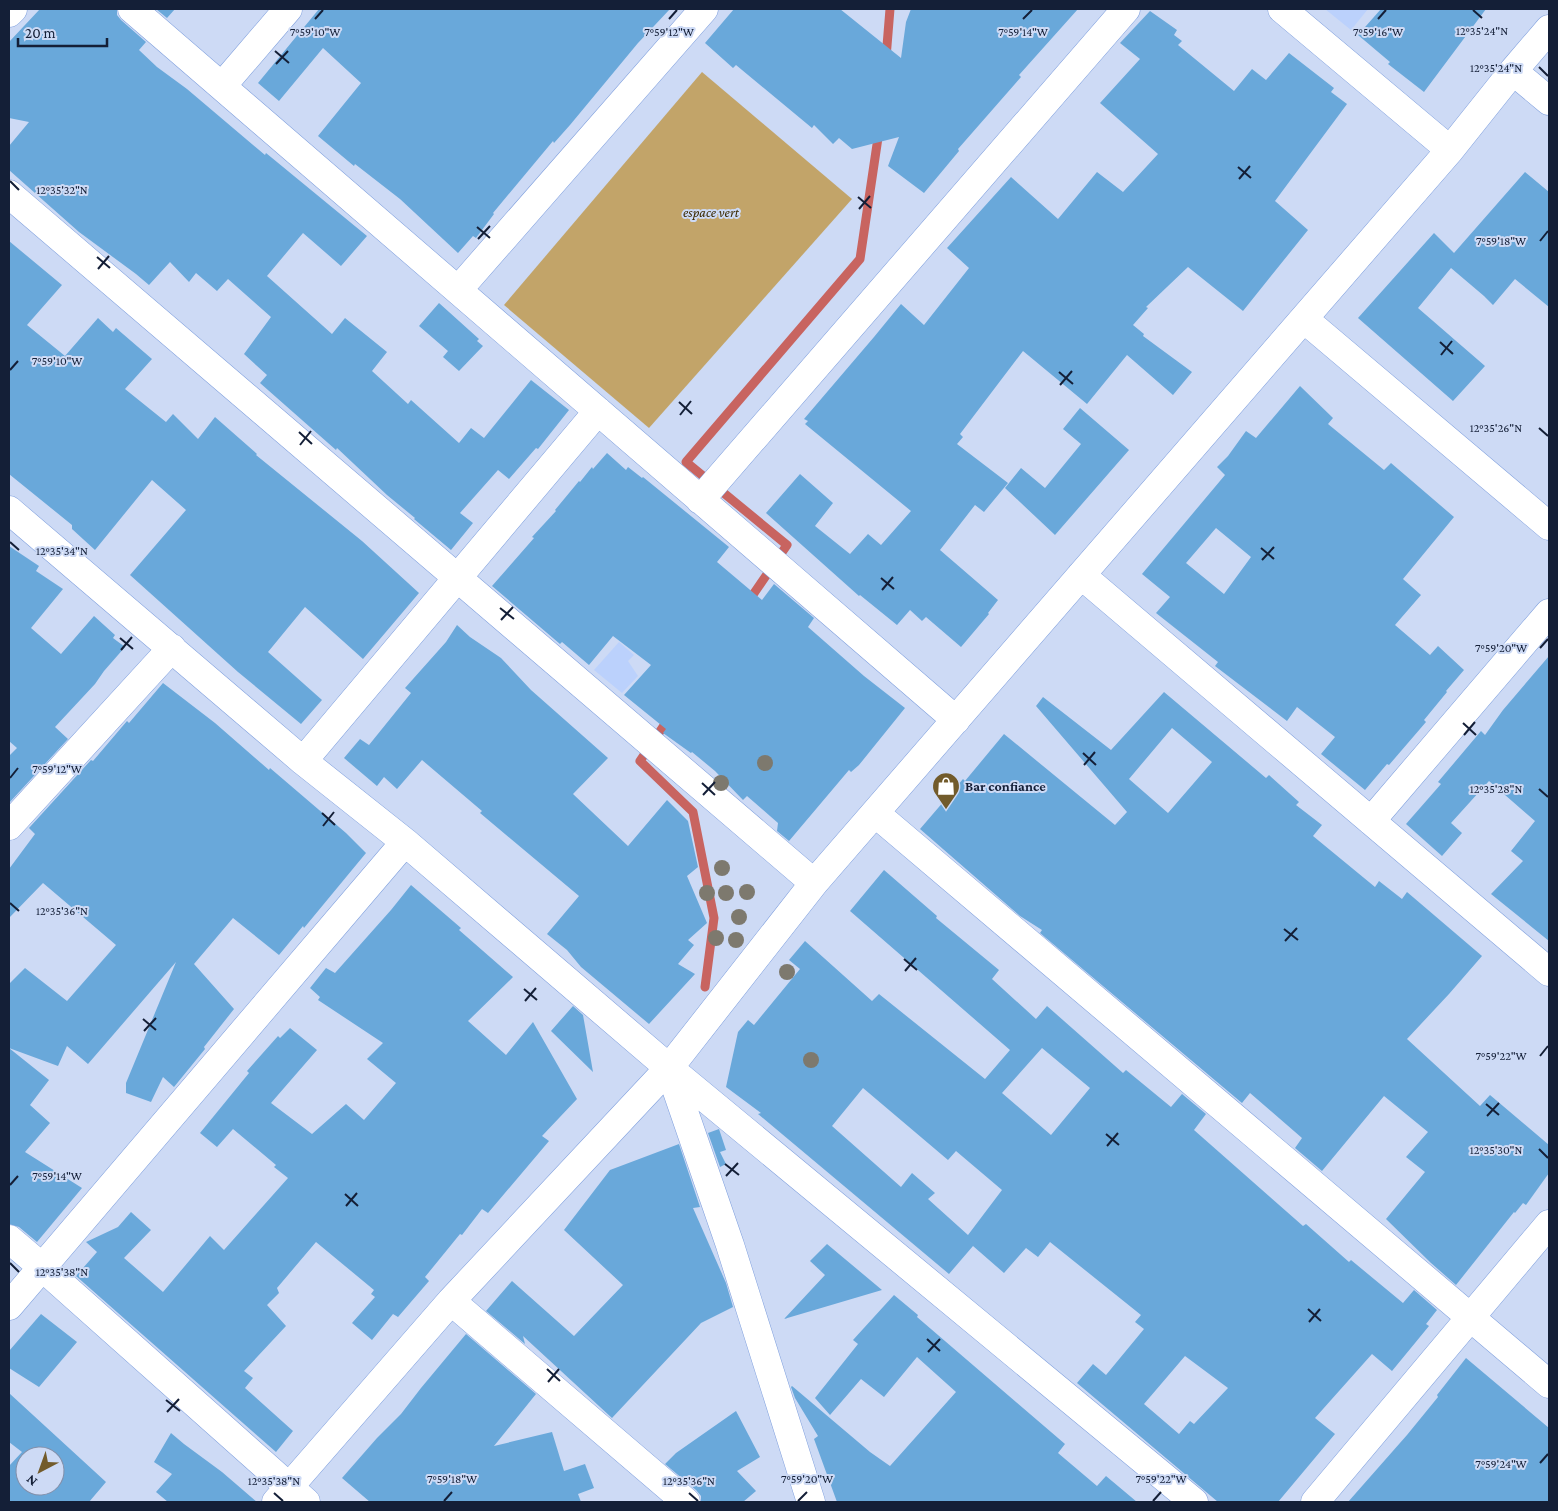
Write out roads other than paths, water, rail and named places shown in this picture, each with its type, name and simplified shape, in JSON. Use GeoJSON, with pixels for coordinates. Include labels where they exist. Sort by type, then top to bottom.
{"type":"FeatureCollection","features":[{"type":"Feature","properties":{"kind":"street"},"geometry":{"type":"LineString","coordinates":[[9,13],[13,9]]}},
{"type":"Feature","properties":{"kind":"street"},"geometry":{"type":"LineString","coordinates":[[132,9],[956,720]]}},
{"type":"Feature","properties":{"kind":"street"},"geometry":{"type":"LineString","coordinates":[[222,86],[288,9]]}},
{"type":"Feature","properties":{"kind":"street"},"geometry":{"type":"LineString","coordinates":[[458,290],[704,9]]}},
{"type":"Feature","properties":{"kind":"street"},"geometry":{"type":"LineString","coordinates":[[700,500],[1126,9]]}},
{"type":"Feature","properties":{"kind":"street"},"geometry":{"type":"LineString","coordinates":[[1282,9],[1450,150]]}},
{"type":"Feature","properties":{"kind":"street"},"geometry":{"type":"LineString","coordinates":[[9,1239],[42,1267],[290,1497],[451,1301],[669,1068],[814,882],[1450,150],[1512,71],[1549,29]]}},
{"type":"Feature","properties":{"kind":"street"},"geometry":{"type":"LineString","coordinates":[[1512,71],[1549,101]]}},
{"type":"Feature","properties":{"kind":"street"},"geometry":{"type":"LineString","coordinates":[[9,194],[814,882]]}},
{"type":"Feature","properties":{"kind":"street"},"geometry":{"type":"LineString","coordinates":[[1304,319],[1549,526]]}},
{"type":"Feature","properties":{"kind":"street"},"geometry":{"type":"LineString","coordinates":[[304,761],[598,410]]}},
{"type":"Feature","properties":{"kind":"street"},"geometry":{"type":"LineString","coordinates":[[9,510],[304,761],[405,842],[669,1068],[1194,1502]]}},
{"type":"Feature","properties":{"kind":"street"},"geometry":{"type":"LineString","coordinates":[[1081,575],[1549,972]]}},
{"type":"Feature","properties":{"kind":"street"},"geometry":{"type":"LineString","coordinates":[[1371,821],[1549,612]]}},
{"type":"Feature","properties":{"kind":"street"},"geometry":{"type":"LineString","coordinates":[[9,826],[172,648]]}},
{"type":"Feature","properties":{"kind":"street"},"geometry":{"type":"LineString","coordinates":[[875,813],[1549,1384]]}},
{"type":"Feature","properties":{"kind":"street"},"geometry":{"type":"LineString","coordinates":[[9,1306],[405,842]]}},
{"type":"Feature","properties":{"kind":"street"},"geometry":{"type":"LineString","coordinates":[[669,1068],[730,1245],[811,1502]]}},
{"type":"Feature","properties":{"kind":"street"},"geometry":{"type":"LineString","coordinates":[[1315,1502],[1549,1224]]}},
{"type":"Feature","properties":{"kind":"street"},"geometry":{"type":"LineString","coordinates":[[451,1301],[686,1502]]}},
{"type":"Feature","properties":{"kind":"waterway"},"geometry":{"type":"LineString","coordinates":[[886,58],[890,9]]}},
{"type":"Feature","properties":{"kind":"waterway"},"geometry":{"type":"LineString","coordinates":[[748,602],[787,545],[686,462],[860,259],[879,131]]}},
{"type":"Feature","properties":{"kind":"waterway"},"geometry":{"type":"LineString","coordinates":[[669,718],[640,761],[693,812],[714,918],[705,987]]}},
{"type":"Feature","properties":{"kind":"place","name":"Bar confiance"},"geometry":{"type":"Point","coordinates":[946,810]}},
{"type":"Feature","properties":{"kind":"park label","name":"espace vert"},"geometry":{"type":"Point","coordinates":[711,212]}}]}
